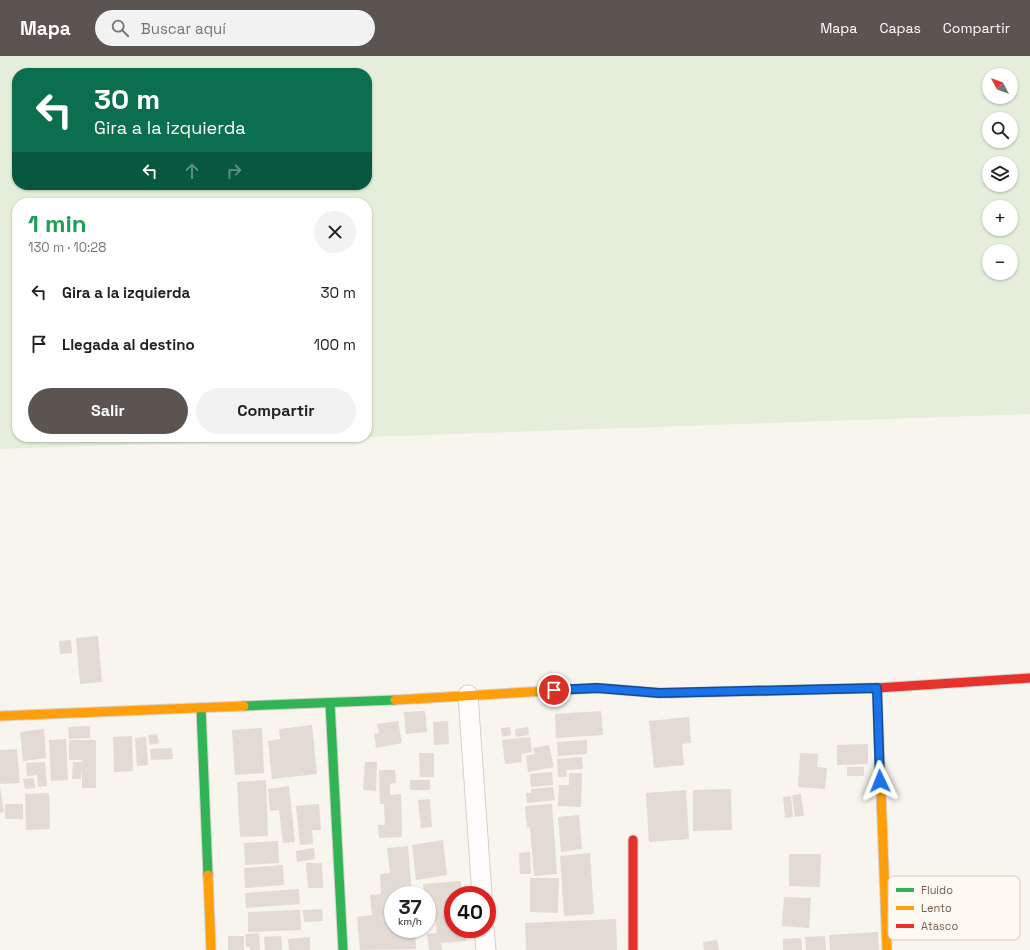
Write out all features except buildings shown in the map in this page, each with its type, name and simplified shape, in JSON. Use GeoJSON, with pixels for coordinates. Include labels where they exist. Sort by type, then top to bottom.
{"type":"FeatureCollection","features":[{"type":"Feature","properties":{"kind":"street"},"geometry":{"type":"LineString","coordinates":[[0,716],[428,699],[468,695],[597,688],[659,693],[877,688],[974,680],[1030,678]]}},
{"type":"Feature","properties":{"kind":"street"},"geometry":{"type":"LineString","coordinates":[[877,688],[887,950]]}},
{"type":"Feature","properties":{"kind":"street"},"geometry":{"type":"LineString","coordinates":[[468,695],[481,886]]}},
{"type":"Feature","properties":{"kind":"street"},"geometry":{"type":"LineString","coordinates":[[330,703],[343,950]]}},
{"type":"Feature","properties":{"kind":"street"},"geometry":{"type":"LineString","coordinates":[[201,708],[211,950]]}},
{"type":"Feature","properties":{"kind":"street"},"geometry":{"type":"LineString","coordinates":[[633,840],[633,950]]}},
{"type":"Feature","properties":{"kind":"street"},"geometry":{"type":"LineString","coordinates":[[485,938],[486,950]]}},
{"type":"Feature","properties":{"kind":"green space"},"geometry":{"type":"Polygon","coordinates":[[[0,56],[1030,56],[1030,414],[372,437],[372,198],[12,198],[12,442],[208,442],[0,449],[0,56]]]}},
{"type":"Feature","properties":{"kind":"traffic: fast"},"geometry":{"type":"LineString","coordinates":[[244,706],[395,700]]}},
{"type":"Feature","properties":{"kind":"traffic: fast"},"geometry":{"type":"LineString","coordinates":[[330,703],[343,950]]}},
{"type":"Feature","properties":{"kind":"traffic: fast"},"geometry":{"type":"LineString","coordinates":[[201,708],[208,875]]}},
{"type":"Feature","properties":{"kind":"traffic: slow"},"geometry":{"type":"LineString","coordinates":[[395,700],[597,688],[671,693]]}},
{"type":"Feature","properties":{"kind":"traffic: slow"},"geometry":{"type":"LineString","coordinates":[[877,688],[887,950]]}},
{"type":"Feature","properties":{"kind":"traffic: slow"},"geometry":{"type":"LineString","coordinates":[[0,716],[244,706]]}},
{"type":"Feature","properties":{"kind":"traffic: slow"},"geometry":{"type":"LineString","coordinates":[[208,875],[211,950]]}},
{"type":"Feature","properties":{"kind":"traffic: jam"},"geometry":{"type":"LineString","coordinates":[[671,693],[877,688],[1030,678]]}},
{"type":"Feature","properties":{"kind":"traffic: jam"},"geometry":{"type":"LineString","coordinates":[[633,840],[633,950]]}},
{"type":"Feature","properties":{"kind":"route"},"geometry":{"type":"LineString","coordinates":[[554,690],[597,688],[659,693],[877,688],[880,781]]}}]}
